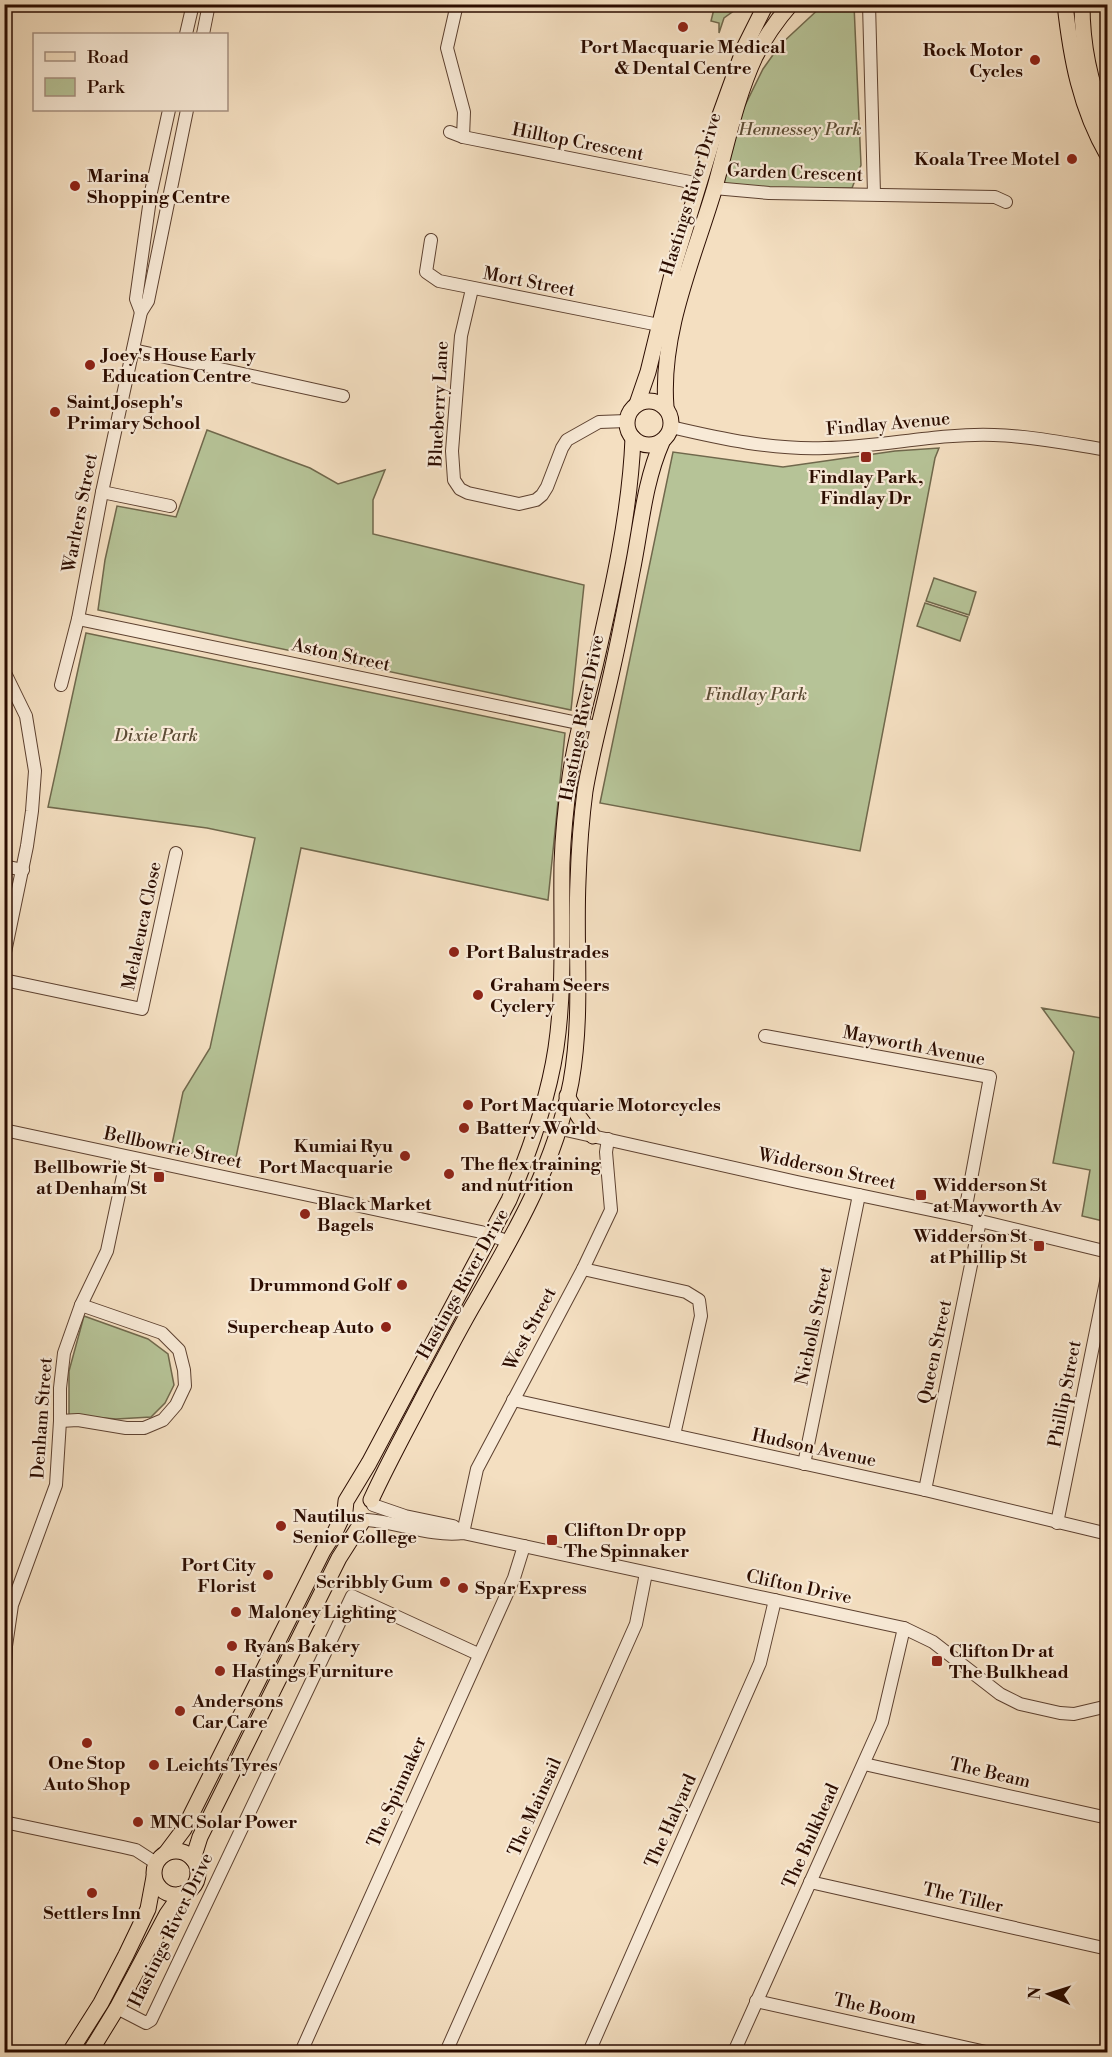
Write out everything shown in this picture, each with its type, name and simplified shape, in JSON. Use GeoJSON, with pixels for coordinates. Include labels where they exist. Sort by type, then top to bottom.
{"type":"FeatureCollection","features":[{"type":"Feature","properties":{"kind":"main road","name":"Hastings River Drive"},"geometry":{"type":"LineString","coordinates":[[666,407],[665,367],[707,186],[720,116],[745,46],[766,4]]}},
{"type":"Feature","properties":{"kind":"main road","name":"Hastings River Drive"},"geometry":{"type":"LineString","coordinates":[[637,404],[648,372],[675,262],[731,127],[755,58],[777,19],[791,4]]}},
{"type":"Feature","properties":{"kind":"main road"},"geometry":{"type":"LineString","coordinates":[[1065,4],[1079,90],[1093,129],[1107,156]]}},
{"type":"Feature","properties":{"kind":"main road"},"geometry":{"type":"LineString","coordinates":[[1082,4],[1086,62],[1107,125]]}},
{"type":"Feature","properties":{"kind":"main road"},"geometry":{"type":"LineString","coordinates":[[652,401],[666,407],[671,416],[671,427],[662,442],[649,446],[640,444],[633,438],[628,430],[627,420],[630,411],[637,404],[652,401]]}},
{"type":"Feature","properties":{"kind":"main road","name":"Hastings River Drive"},"geometry":{"type":"LineString","coordinates":[[70,2052],[101,2003],[148,1909],[159,1865],[184,1829],[323,1551],[335,1532],[347,1504],[509,1200],[539,1124],[556,1050],[561,1006],[562,859],[570,776],[621,538],[631,475],[633,438]]}},
{"type":"Feature","properties":{"kind":"main road","name":"Hastings River Drive"},"geometry":{"type":"LineString","coordinates":[[372,1502],[384,1471],[468,1314],[510,1242],[535,1192],[559,1128],[576,1048],[579,1012],[578,883],[585,792],[597,726],[613,666],[632,572],[648,478],[662,442]]}},
{"type":"Feature","properties":{"kind":"main road"},"geometry":{"type":"LineString","coordinates":[[567,1096],[580,1119],[601,1137]]}},
{"type":"Feature","properties":{"kind":"main road"},"geometry":{"type":"LineString","coordinates":[[362,1494],[372,1502],[373,1510],[364,1521],[351,1520],[347,1504],[362,1494]]}},
{"type":"Feature","properties":{"kind":"main road","name":"Hastings River Drive"},"geometry":{"type":"LineString","coordinates":[[193,1859],[200,1837],[339,1558],[364,1521]]}},
{"type":"Feature","properties":{"kind":"main road"},"geometry":{"type":"LineString","coordinates":[[181,1851],[193,1859],[197,1866],[197,1880],[188,1892],[167,1893],[161,1889],[159,1865],[181,1851]]}},
{"type":"Feature","properties":{"kind":"main road","name":"Hastings River Drive"},"geometry":{"type":"LineString","coordinates":[[90,2052],[117,2008],[167,1914],[181,1894]]}},
{"type":"Feature","properties":{"kind":"street"},"geometry":{"type":"LineString","coordinates":[[186,33],[193,4]]}},
{"type":"Feature","properties":{"kind":"street"},"geometry":{"type":"LineString","coordinates":[[203,33],[209,4]]}},
{"type":"Feature","properties":{"kind":"street"},"geometry":{"type":"LineString","coordinates":[[457,4],[447,48],[464,112],[463,137]]}},
{"type":"Feature","properties":{"kind":"street","name":"Garden Crescent"},"geometry":{"type":"LineString","coordinates":[[869,4],[874,194]]}},
{"type":"Feature","properties":{"kind":"street","name":"Warlters Street"},"geometry":{"type":"LineString","coordinates":[[141,312],[136,299],[151,192],[169,111]]}},
{"type":"Feature","properties":{"kind":"street","name":"Warlters Street"},"geometry":{"type":"LineString","coordinates":[[61,685],[78,619],[102,492],[141,312],[148,301],[187,111]]}},
{"type":"Feature","properties":{"kind":"street","name":"Hilltop Crescent"},"geometry":{"type":"LineString","coordinates":[[450,132],[463,137],[707,186]]}},
{"type":"Feature","properties":{"kind":"street","name":"Garden Crescent"},"geometry":{"type":"LineString","coordinates":[[707,186],[769,193],[995,197],[1006,202]]}},
{"type":"Feature","properties":{"kind":"street","name":"Mort Street"},"geometry":{"type":"LineString","coordinates":[[431,240],[426,272],[439,281],[659,325]]}},
{"type":"Feature","properties":{"kind":"street","name":"Blueberry Lane"},"geometry":{"type":"LineString","coordinates":[[472,289],[461,336],[453,451],[454,480],[460,489],[468,493],[519,504],[536,500],[547,487],[561,448],[567,440],[600,422],[627,420]]}},
{"type":"Feature","properties":{"kind":"street"},"geometry":{"type":"LineString","coordinates":[[134,350],[343,396]]}},
{"type":"Feature","properties":{"kind":"street","name":"Findlay Avenue"},"geometry":{"type":"LineString","coordinates":[[671,427],[721,438],[791,448],[826,448],[994,435],[1040,439],[1107,450]]}},
{"type":"Feature","properties":{"kind":"street"},"geometry":{"type":"LineString","coordinates":[[102,492],[170,506]]}},
{"type":"Feature","properties":{"kind":"street","name":"Aston Street"},"geometry":{"type":"LineString","coordinates":[[78,619],[597,726]]}},
{"type":"Feature","properties":{"kind":"street"},"geometry":{"type":"LineString","coordinates":[[4,671],[26,716],[35,771],[32,811],[23,870],[4,957]]}},
{"type":"Feature","properties":{"kind":"street","name":"Melaleuca Close"},"geometry":{"type":"LineString","coordinates":[[4,980],[142,1010],[176,853]]}},
{"type":"Feature","properties":{"kind":"street"},"geometry":{"type":"LineString","coordinates":[[4,866],[23,870]]}},
{"type":"Feature","properties":{"kind":"street","name":"Mayworth Avenue"},"geometry":{"type":"LineString","coordinates":[[765,1036],[990,1077],[964,1217]]}},
{"type":"Feature","properties":{"kind":"street","name":"Widderson Street"},"geometry":{"type":"LineString","coordinates":[[539,1124],[964,1217],[1107,1252]]}},
{"type":"Feature","properties":{"kind":"street","name":"Bellbowrie Street"},"geometry":{"type":"LineString","coordinates":[[4,1130],[490,1234],[510,1242]]}},
{"type":"Feature","properties":{"kind":"street","name":"West Street"},"geometry":{"type":"LineString","coordinates":[[463,1533],[477,1469],[583,1269],[611,1210],[606,1152],[601,1137]]}},
{"type":"Feature","properties":{"kind":"street","name":"Denham Street"},"geometry":{"type":"LineString","coordinates":[[4,1720],[6,1646],[12,1605],[56,1485],[60,1388],[64,1353],[81,1305],[107,1251],[127,1157]]}},
{"type":"Feature","properties":{"kind":"street","name":"Nicholls Street"},"geometry":{"type":"LineString","coordinates":[[804,1464],[859,1195]]}},
{"type":"Feature","properties":{"kind":"street","name":"Queen Street"},"geometry":{"type":"LineString","coordinates":[[926,1490],[981,1221]]}},
{"type":"Feature","properties":{"kind":"street"},"geometry":{"type":"LineString","coordinates":[[583,1269],[686,1292],[699,1300],[701,1316],[674,1435]]}},
{"type":"Feature","properties":{"kind":"street","name":"Phillip Street"},"geometry":{"type":"LineString","coordinates":[[1057,1523],[1107,1272]]}},
{"type":"Feature","properties":{"kind":"street"},"geometry":{"type":"LineString","coordinates":[[60,1421],[78,1420],[126,1428],[144,1428],[163,1420],[176,1405],[185,1386],[179,1350],[162,1333],[81,1305]]}},
{"type":"Feature","properties":{"kind":"street","name":"Hudson Avenue"},"geometry":{"type":"LineString","coordinates":[[513,1400],[926,1490],[1107,1534]]}},
{"type":"Feature","properties":{"kind":"street","name":"Clifton Drive"},"geometry":{"type":"LineString","coordinates":[[372,1502],[405,1516],[453,1526],[463,1533]]}},
{"type":"Feature","properties":{"kind":"street","name":"Clifton Drive"},"geometry":{"type":"LineString","coordinates":[[364,1521],[450,1535],[463,1533],[903,1628],[933,1642],[1000,1694],[1020,1704],[1074,1714],[1107,1706]]}},
{"type":"Feature","properties":{"kind":"street","name":"The Spinnaker"},"geometry":{"type":"LineString","coordinates":[[301,2052],[513,1578],[524,1546]]}},
{"type":"Feature","properties":{"kind":"street","name":"The Mainsail"},"geometry":{"type":"LineString","coordinates":[[446,2052],[636,1624],[646,1573]]}},
{"type":"Feature","properties":{"kind":"street","name":"Hastings River Drive"},"geometry":{"type":"LineString","coordinates":[[117,2008],[146,2023],[151,2020],[352,1596],[478,1654]]}},
{"type":"Feature","properties":{"kind":"street","name":"The Halyard"},"geometry":{"type":"LineString","coordinates":[[589,2052],[760,1663],[775,1600]]}},
{"type":"Feature","properties":{"kind":"street","name":"The Bulkhead"},"geometry":{"type":"LineString","coordinates":[[734,2052],[882,1722],[903,1628]]}},
{"type":"Feature","properties":{"kind":"street","name":"The Beam"},"geometry":{"type":"LineString","coordinates":[[864,1764],[1107,1818]]}},
{"type":"Feature","properties":{"kind":"street"},"geometry":{"type":"LineString","coordinates":[[4,1822],[136,1850],[159,1865]]}},
{"type":"Feature","properties":{"kind":"street","name":"The Tiller"},"geometry":{"type":"LineString","coordinates":[[810,1882],[1107,1949]]}},
{"type":"Feature","properties":{"kind":"street","name":"The Boom"},"geometry":{"type":"LineString","coordinates":[[756,2001],[986,2052]]}},
{"type":"Feature","properties":{"kind":"green space"},"geometry":{"type":"Polygon","coordinates":[[[715,5],[742,5],[724,18],[719,33],[719,23],[711,21],[715,5]]]}},
{"type":"Feature","properties":{"kind":"green space","name":"Hennessey Park"},"geometry":{"type":"Polygon","coordinates":[[[823,5],[854,5],[861,165],[852,188],[738,188],[715,179],[721,154],[763,69],[780,45],[823,5]]]}},
{"type":"Feature","properties":{"kind":"green space"},"geometry":{"type":"Polygon","coordinates":[[[1108,258],[1107,436],[1104,436],[1100,260],[1108,258]]]}},
{"type":"Feature","properties":{"kind":"green space"},"geometry":{"type":"Polygon","coordinates":[[[207,430],[310,468],[338,484],[385,470],[373,500],[373,534],[584,585],[571,710],[98,610],[105,560],[117,506],[176,517],[207,430]]]}},
{"type":"Feature","properties":{"kind":"green space","name":"Findlay Park"},"geometry":{"type":"Polygon","coordinates":[[[939,448],[935,458],[860,851],[600,803],[673,452],[783,467],[895,451],[939,448]]]}},
{"type":"Feature","properties":{"kind":"green space"},"geometry":{"type":"Polygon","coordinates":[[[934,578],[976,592],[969,615],[926,601],[934,578]]]}},
{"type":"Feature","properties":{"kind":"green space"},"geometry":{"type":"Polygon","coordinates":[[[925,603],[968,617],[960,641],[917,626],[925,603]]]}},
{"type":"Feature","properties":{"kind":"green space","name":"Dixie Park"},"geometry":{"type":"Polygon","coordinates":[[[86,633],[565,733],[548,900],[301,848],[235,1162],[171,1149],[183,1092],[210,1048],[255,838],[207,828],[48,807],[86,633]]]}},
{"type":"Feature","properties":{"kind":"green space"},"geometry":{"type":"Polygon","coordinates":[[[1042,1008],[1107,1019],[1107,1222],[1082,1216],[1090,1170],[1053,1163],[1074,1052],[1042,1008]]]}},
{"type":"Feature","properties":{"kind":"green space"},"geometry":{"type":"Polygon","coordinates":[[[84,1316],[148,1339],[168,1354],[174,1385],[165,1403],[151,1417],[116,1419],[69,1415],[69,1371],[84,1316]]]}},
{"type":"Feature","properties":{"kind":"place","name":"Port Macquarie Medical & Dental Centre"},"geometry":{"type":"Point","coordinates":[683,27]}},
{"type":"Feature","properties":{"kind":"place","name":"Rock Motor Cycles"},"geometry":{"type":"Point","coordinates":[1035,60]}},
{"type":"Feature","properties":{"kind":"place","name":"Koala Tree Motel"},"geometry":{"type":"Point","coordinates":[1072,159]}},
{"type":"Feature","properties":{"kind":"place","name":"Marina Shopping Centre"},"geometry":{"type":"Point","coordinates":[75,186]}},
{"type":"Feature","properties":{"kind":"place","name":"Joey's House Early Education Centre"},"geometry":{"type":"Point","coordinates":[90,365]}},
{"type":"Feature","properties":{"kind":"place","name":"Saint Joseph's Primary School"},"geometry":{"type":"Point","coordinates":[55,412]}},
{"type":"Feature","properties":{"kind":"place","name":"Findlay Park, Findlay Dr"},"geometry":{"type":"Point","coordinates":[866,457]}},
{"type":"Feature","properties":{"kind":"place","name":"Port Balustrades"},"geometry":{"type":"Point","coordinates":[454,952]}},
{"type":"Feature","properties":{"kind":"place","name":"Graham Seers Cyclery"},"geometry":{"type":"Point","coordinates":[478,995]}},
{"type":"Feature","properties":{"kind":"place","name":"Port Macquarie Motorcycles"},"geometry":{"type":"Point","coordinates":[468,1105]}},
{"type":"Feature","properties":{"kind":"place","name":"Battery World"},"geometry":{"type":"Point","coordinates":[464,1128]}},
{"type":"Feature","properties":{"kind":"place","name":"Kumiai Ryu Port Macquarie"},"geometry":{"type":"Point","coordinates":[405,1156]}},
{"type":"Feature","properties":{"kind":"place","name":"The flex training and nutrition"},"geometry":{"type":"Point","coordinates":[449,1174]}},
{"type":"Feature","properties":{"kind":"place","name":"Bellbowrie St at Denham St"},"geometry":{"type":"Point","coordinates":[159,1177]}},
{"type":"Feature","properties":{"kind":"place","name":"Widderson St at Mayworth Av"},"geometry":{"type":"Point","coordinates":[921,1195]}},
{"type":"Feature","properties":{"kind":"place","name":"Black Market Bagels"},"geometry":{"type":"Point","coordinates":[305,1214]}},
{"type":"Feature","properties":{"kind":"place","name":"Widderson St at Phillip St"},"geometry":{"type":"Point","coordinates":[1039,1246]}},
{"type":"Feature","properties":{"kind":"place","name":"Drummond Golf"},"geometry":{"type":"Point","coordinates":[402,1285]}},
{"type":"Feature","properties":{"kind":"place","name":"Supercheap Auto"},"geometry":{"type":"Point","coordinates":[386,1327]}},
{"type":"Feature","properties":{"kind":"place","name":"Nautilus Senior College"},"geometry":{"type":"Point","coordinates":[281,1526]}},
{"type":"Feature","properties":{"kind":"place","name":"Clifton Dr opp The Spinnaker"},"geometry":{"type":"Point","coordinates":[552,1540]}},
{"type":"Feature","properties":{"kind":"place","name":"Port City Florist"},"geometry":{"type":"Point","coordinates":[268,1575]}},
{"type":"Feature","properties":{"kind":"place","name":"Scribbly Gum"},"geometry":{"type":"Point","coordinates":[445,1582]}},
{"type":"Feature","properties":{"kind":"place","name":"Spar Express"},"geometry":{"type":"Point","coordinates":[463,1588]}},
{"type":"Feature","properties":{"kind":"place","name":"Maloney Lighting"},"geometry":{"type":"Point","coordinates":[236,1612]}},
{"type":"Feature","properties":{"kind":"place","name":"Ryans Bakery"},"geometry":{"type":"Point","coordinates":[232,1646]}},
{"type":"Feature","properties":{"kind":"place","name":"Clifton Dr at The Bulkhead"},"geometry":{"type":"Point","coordinates":[937,1661]}},
{"type":"Feature","properties":{"kind":"place","name":"Hastings Furniture"},"geometry":{"type":"Point","coordinates":[220,1671]}},
{"type":"Feature","properties":{"kind":"place","name":"Andersons Car Care"},"geometry":{"type":"Point","coordinates":[180,1711]}},
{"type":"Feature","properties":{"kind":"place","name":"One Stop Auto Shop"},"geometry":{"type":"Point","coordinates":[87,1743]}},
{"type":"Feature","properties":{"kind":"place","name":"Leichts Tyres"},"geometry":{"type":"Point","coordinates":[154,1765]}},
{"type":"Feature","properties":{"kind":"place","name":"MNC Solar Power"},"geometry":{"type":"Point","coordinates":[138,1822]}},
{"type":"Feature","properties":{"kind":"place","name":"Settlers Inn"},"geometry":{"type":"Point","coordinates":[92,1893]}}]}
